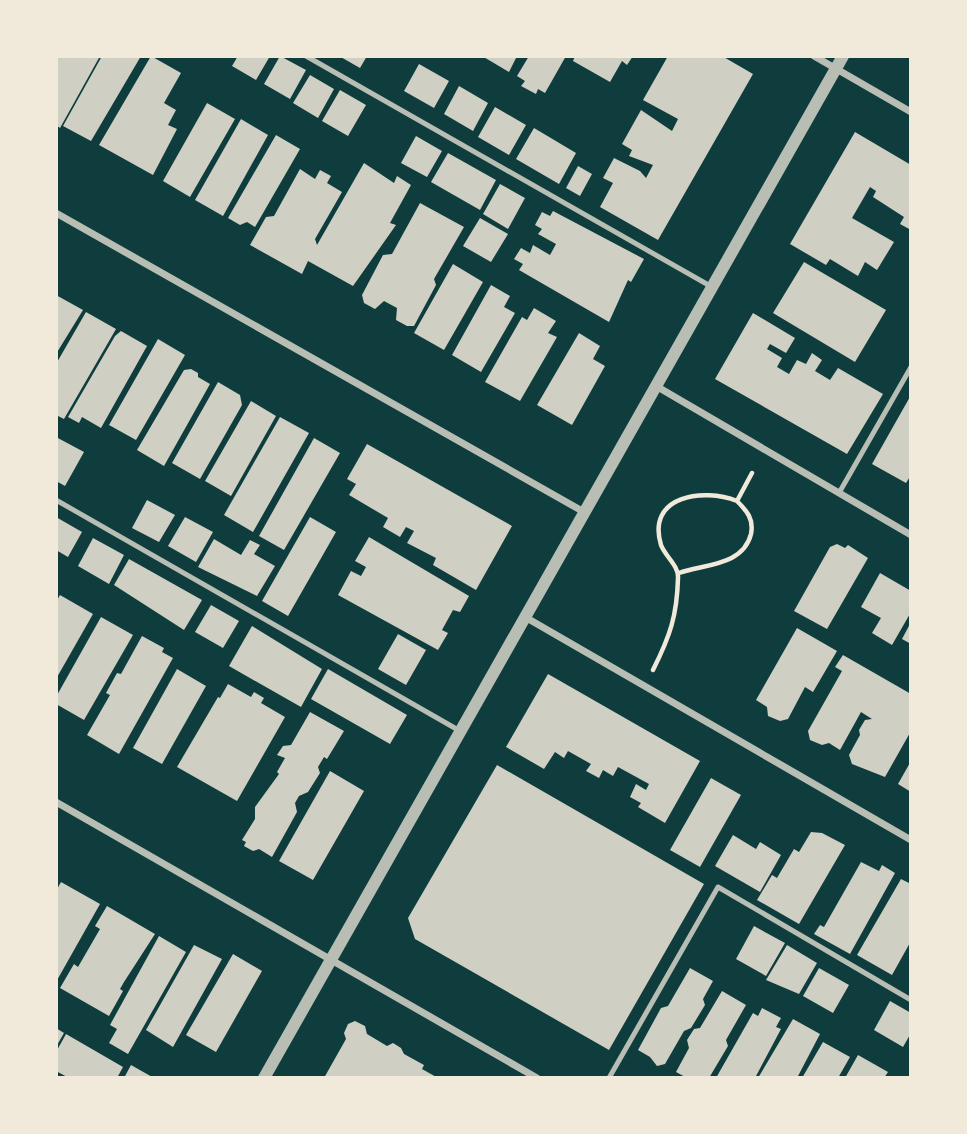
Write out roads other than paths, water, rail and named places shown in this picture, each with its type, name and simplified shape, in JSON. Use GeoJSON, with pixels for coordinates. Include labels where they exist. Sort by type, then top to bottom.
{"type":"FeatureCollection","features":[{"type":"Feature","properties":{"kind":"street"},"geometry":{"type":"LineString","coordinates":[[814,56],[911,112]]}},
{"type":"Feature","properties":{"kind":"street"},"geometry":{"type":"LineString","coordinates":[[264,1078],[843,56]]}},
{"type":"Feature","properties":{"kind":"street"},"geometry":{"type":"LineString","coordinates":[[56,213],[584,512]]}},
{"type":"Feature","properties":{"kind":"street"},"geometry":{"type":"LineString","coordinates":[[656,386],[911,535]]}},
{"type":"Feature","properties":{"kind":"street"},"geometry":{"type":"LineString","coordinates":[[525,617],[911,840]]}},
{"type":"Feature","properties":{"kind":"street"},"geometry":{"type":"LineString","coordinates":[[56,802],[537,1078]]}},
{"type":"Feature","properties":{"kind":"lane"},"geometry":{"type":"LineString","coordinates":[[306,56],[712,287]]}},
{"type":"Feature","properties":{"kind":"lane"},"geometry":{"type":"LineString","coordinates":[[839,493],[911,367]]}},
{"type":"Feature","properties":{"kind":"lane"},"geometry":{"type":"LineString","coordinates":[[56,500],[460,731]]}},
{"type":"Feature","properties":{"kind":"lane"},"geometry":{"type":"LineString","coordinates":[[609,1078],[718,887],[911,1000]]}}]}
